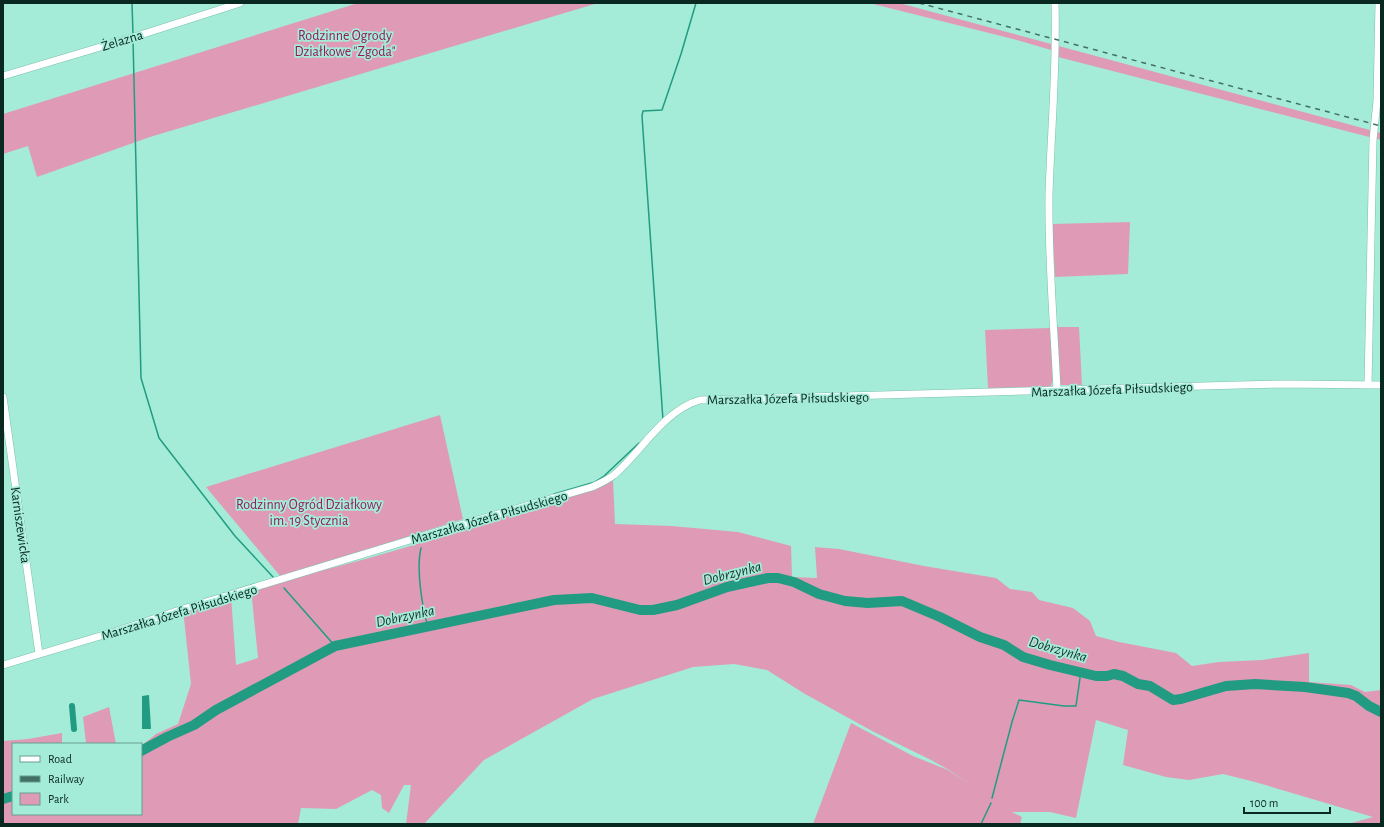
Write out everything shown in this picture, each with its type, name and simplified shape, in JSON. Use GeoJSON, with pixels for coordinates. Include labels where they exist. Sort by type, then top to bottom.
{"type":"FeatureCollection","features":[{"type":"Feature","properties":{"kind":"street","name":"Żelazna"},"geometry":{"type":"LineString","coordinates":[[3,76],[240,3]]}},
{"type":"Feature","properties":{"kind":"street"},"geometry":{"type":"LineString","coordinates":[[1055,3],[1054,91],[1049,223],[1057,390]]}},
{"type":"Feature","properties":{"kind":"street"},"geometry":{"type":"LineString","coordinates":[[1368,385],[1372,140],[1377,101],[1380,3]]}},
{"type":"Feature","properties":{"kind":"street","name":"Marszałka Józefa Piłsudskiego"},"geometry":{"type":"LineString","coordinates":[[3,665],[592,487],[613,476],[680,408],[700,400],[1286,384],[1381,385]]}},
{"type":"Feature","properties":{"kind":"street","name":"Karniszewicka"},"geometry":{"type":"LineString","coordinates":[[3,397],[6,441],[39,654]]}},
{"type":"Feature","properties":{"kind":"green space","name":"Rodzinne Ogrody Działkowe \"Zgoda\""},"geometry":{"type":"Polygon","coordinates":[[[358,3],[598,3],[150,137],[37,177],[28,146],[3,154],[3,114],[358,3]]]}},
{"type":"Feature","properties":{"kind":"green space"},"geometry":{"type":"Polygon","coordinates":[[[869,3],[899,3],[1381,133],[1381,140],[1058,57],[1058,52],[1013,39],[869,3]]]}},
{"type":"Feature","properties":{"kind":"green space"},"geometry":{"type":"Polygon","coordinates":[[[1130,222],[1128,274],[1055,277],[1052,224],[1130,222]]]}},
{"type":"Feature","properties":{"kind":"green space"},"geometry":{"type":"Polygon","coordinates":[[[1057,327],[1079,327],[1082,385],[1060,385],[1057,327]]]}},
{"type":"Feature","properties":{"kind":"green space"},"geometry":{"type":"Polygon","coordinates":[[[1051,328],[1053,380],[1051,386],[988,388],[985,330],[1051,328]]]}},
{"type":"Feature","properties":{"kind":"green space","name":"Rodzinny Ogród Działkowy im. 19 Stycznia"},"geometry":{"type":"Polygon","coordinates":[[[440,415],[463,519],[281,577],[206,487],[440,415]]]}},
{"type":"Feature","properties":{"kind":"green space"},"geometry":{"type":"Polygon","coordinates":[[[613,480],[615,524],[672,526],[738,532],[791,546],[792,577],[817,578],[815,547],[839,549],[924,566],[996,578],[1010,589],[1032,592],[1039,600],[1073,608],[1090,621],[1096,636],[1176,653],[1192,666],[1219,662],[1262,660],[1309,653],[1309,682],[1351,685],[1365,692],[1381,690],[1381,824],[1348,824],[1373,817],[1223,774],[1189,780],[1166,777],[1123,765],[1128,730],[1096,720],[1076,818],[1050,812],[1012,812],[1022,817],[1020,824],[813,824],[851,723],[913,756],[948,770],[966,782],[949,770],[931,760],[874,732],[805,694],[767,670],[734,664],[693,667],[593,699],[484,760],[424,824],[406,824],[411,785],[404,785],[389,813],[382,808],[381,795],[372,790],[336,809],[301,808],[298,824],[3,824],[3,741],[28,739],[62,733],[62,743],[12,743],[12,815],[142,815],[142,745],[156,734],[178,724],[191,684],[183,609],[231,595],[236,665],[258,658],[251,589],[425,542],[592,487],[595,490],[613,480]]]}},
{"type":"Feature","properties":{"kind":"green space"},"geometry":{"type":"Polygon","coordinates":[[[109,707],[116,743],[86,743],[83,717],[109,707]]]}},
{"type":"Feature","properties":{"kind":"shaded area"},"geometry":{"type":"Polygon","coordinates":[[[149,695],[151,729],[142,729],[142,696],[149,695]]]}},
{"type":"Feature","properties":{"kind":"waterway"},"geometry":{"type":"LineString","coordinates":[[132,3],[133,35]]}},
{"type":"Feature","properties":{"kind":"waterway"},"geometry":{"type":"LineString","coordinates":[[663,420],[642,116],[643,111],[662,110],[696,3]]}},
{"type":"Feature","properties":{"kind":"waterway"},"geometry":{"type":"LineString","coordinates":[[133,39],[141,378],[159,438],[235,536],[273,577]]}},
{"type":"Feature","properties":{"kind":"waterway"},"geometry":{"type":"LineString","coordinates":[[554,494],[595,482],[603,477],[639,443]]}},
{"type":"Feature","properties":{"kind":"waterway"},"geometry":{"type":"LineString","coordinates":[[421,548],[419,577],[428,627]]}},
{"type":"Feature","properties":{"kind":"waterway","name":"Dobrzynka"},"geometry":{"type":"LineString","coordinates":[[142,750],[194,725],[216,710],[335,646],[554,600],[592,598],[640,610],[653,610],[677,605],[727,587],[768,578],[778,578],[794,582],[819,594],[845,601],[868,603],[902,601],[940,617],[980,637],[1004,645],[1023,657],[1096,676],[1107,676],[1114,674],[1123,676],[1138,684],[1150,686],[1173,700],[1226,686],[1255,684],[1305,687],[1348,693],[1356,696],[1369,706],[1381,712]]}},
{"type":"Feature","properties":{"kind":"waterway"},"geometry":{"type":"LineString","coordinates":[[284,588],[335,646]]}},
{"type":"Feature","properties":{"kind":"waterway"},"geometry":{"type":"LineString","coordinates":[[992,798],[1019,700],[1064,706],[1076,706],[1081,671]]}},
{"type":"Feature","properties":{"kind":"waterway"},"geometry":{"type":"LineString","coordinates":[[72,706],[74,729]]}},
{"type":"Feature","properties":{"kind":"waterway","name":"Dobrzynka"},"geometry":{"type":"LineString","coordinates":[[3,799],[12,796]]}},
{"type":"Feature","properties":{"kind":"waterway"},"geometry":{"type":"LineString","coordinates":[[981,824],[991,803]]}},
{"type":"Feature","properties":{"kind":"railway"},"geometry":{"type":"LineString","coordinates":[[919,3],[1381,126]]}}]}
